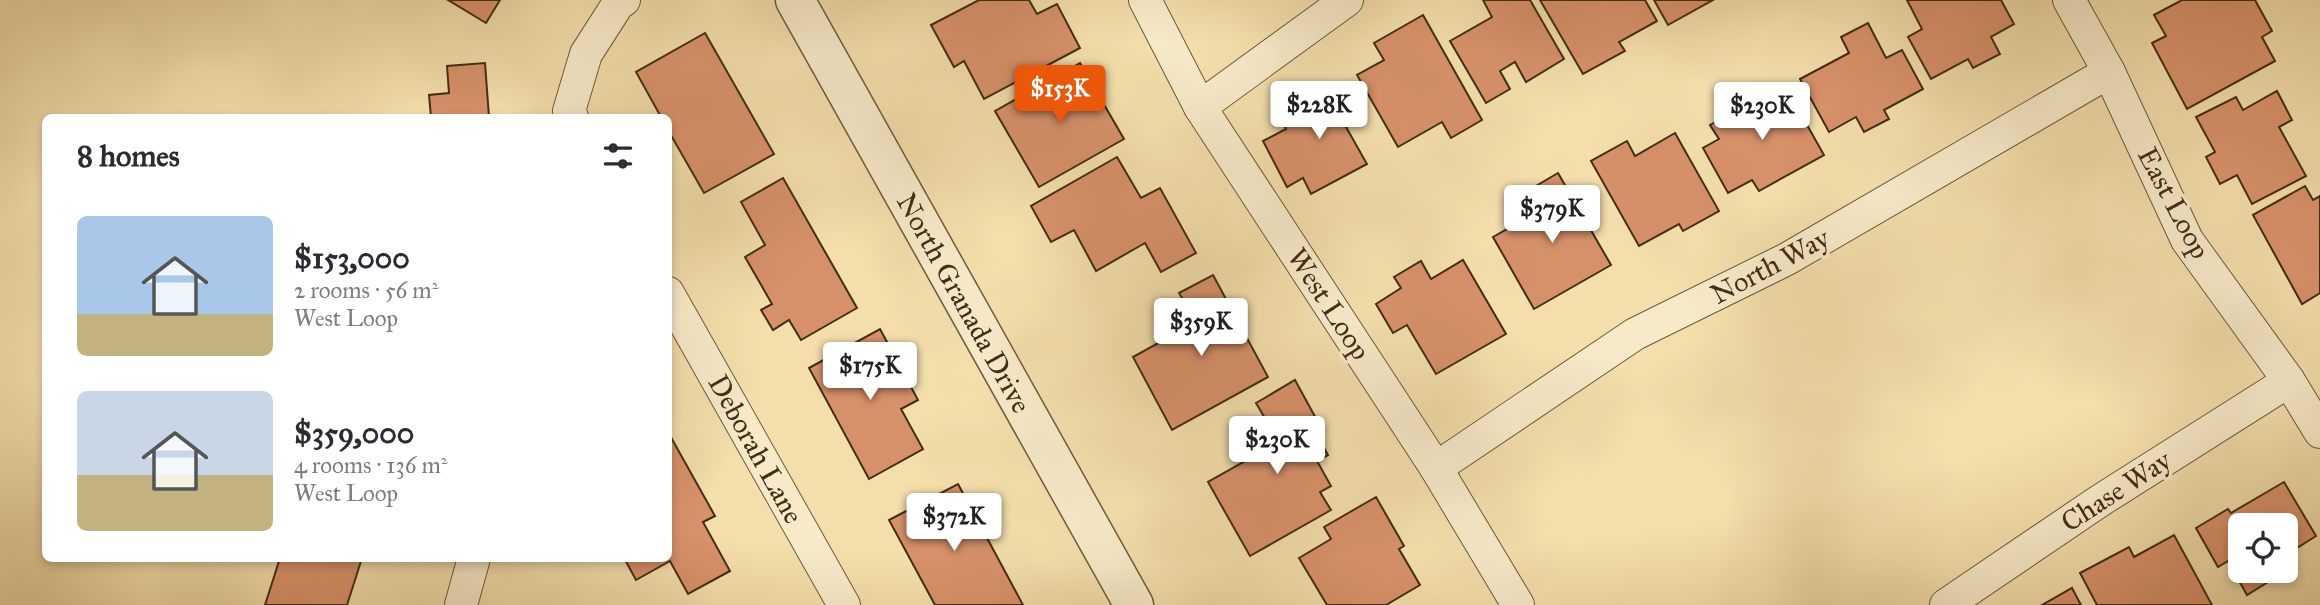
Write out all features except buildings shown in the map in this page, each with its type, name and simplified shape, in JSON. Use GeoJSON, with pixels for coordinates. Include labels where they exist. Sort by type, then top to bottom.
{"type":"FeatureCollection","features":[{"type":"Feature","properties":{"kind":"street"},"geometry":{"type":"LineString","coordinates":[[570,114],[569,111],[586,54],[618,4],[624,0]]}},
{"type":"Feature","properties":{"kind":"street","name":"North Granada Drive"},"geometry":{"type":"LineString","coordinates":[[795,0],[1134,605]]}},
{"type":"Feature","properties":{"kind":"street","name":"West Loop"},"geometry":{"type":"LineString","coordinates":[[1145,0],[1199,107],[1436,468],[1518,605]]}},
{"type":"Feature","properties":{"kind":"street"},"geometry":{"type":"LineString","coordinates":[[1199,107],[1347,0]]}},
{"type":"Feature","properties":{"kind":"street","name":"East Loop"},"geometry":{"type":"LineString","coordinates":[[2068,0],[2109,72],[2187,240],[2289,381],[2320,432]]}},
{"type":"Feature","properties":{"kind":"street","name":"North Way"},"geometry":{"type":"LineString","coordinates":[[1436,468],[1635,334],[1787,259],[2109,72]]}},
{"type":"Feature","properties":{"kind":"street","name":"Deborah Lane"},"geometry":{"type":"LineString","coordinates":[[672,300],[844,605]]}},
{"type":"Feature","properties":{"kind":"street","name":"Chase Way"},"geometry":{"type":"LineString","coordinates":[[1946,605],[2101,500],[2289,381]]}},
{"type":"Feature","properties":{"kind":"street"},"geometry":{"type":"LineString","coordinates":[[461,605],[473,562]]}}]}
